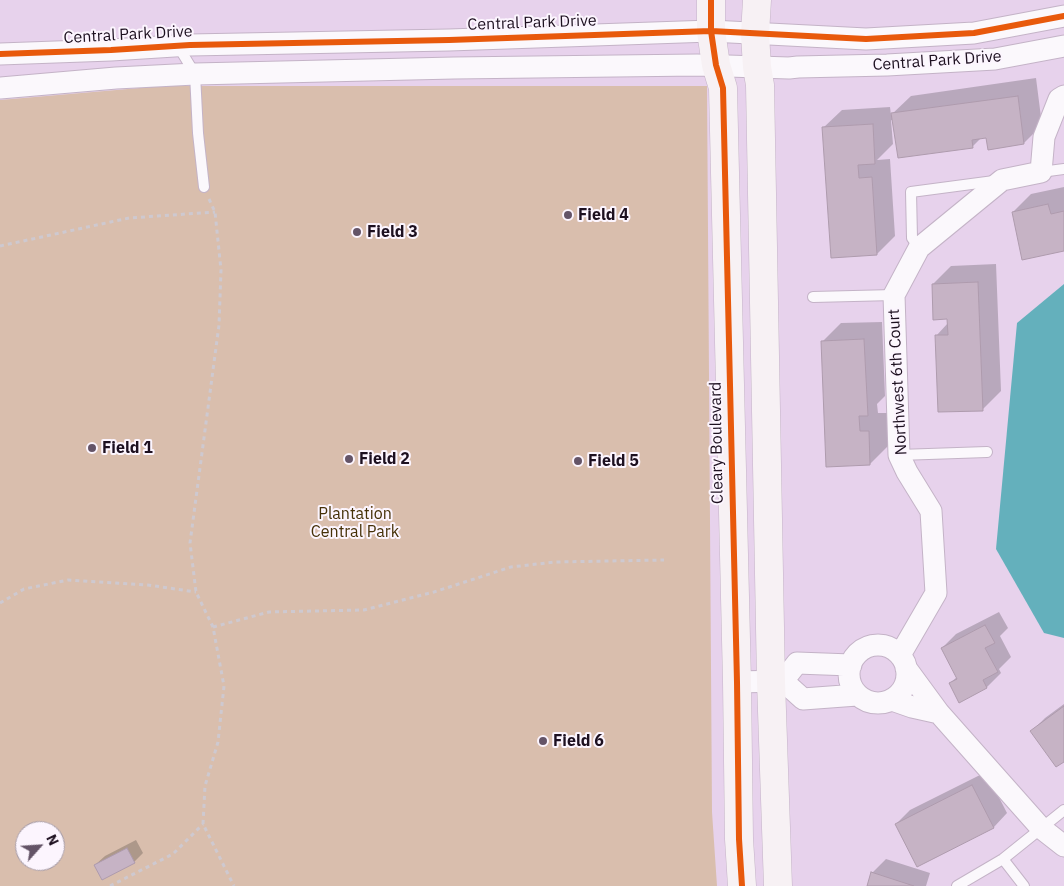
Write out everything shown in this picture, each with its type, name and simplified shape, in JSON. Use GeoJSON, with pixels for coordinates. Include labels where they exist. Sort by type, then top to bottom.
{"type":"FeatureCollection","features":[{"type":"Feature","properties":{"kind":"street","name":"Cleary Boulevard"},"geometry":{"type":"LineString","coordinates":[[711,0],[710,31],[716,65],[723,88],[739,839],[742,886]]}},
{"type":"Feature","properties":{"kind":"street"},"geometry":{"type":"LineString","coordinates":[[757,0],[755,34],[760,85],[777,681],[778,886]]}},
{"type":"Feature","properties":{"kind":"street","name":"Central Park Drive"},"geometry":{"type":"LineString","coordinates":[[0,54],[178,46],[449,40],[710,31],[866,40],[974,33],[1064,16]]}},
{"type":"Feature","properties":{"kind":"street","name":"Central Park Drive"},"geometry":{"type":"LineString","coordinates":[[0,88],[116,78],[195,74],[454,68],[716,65],[789,68],[887,65],[995,59],[1064,46]]}},
{"type":"Feature","properties":{"kind":"street"},"geometry":{"type":"LineString","coordinates":[[919,248],[1002,180],[1041,172],[1044,137],[1059,99],[1064,96]]}},
{"type":"Feature","properties":{"kind":"street","name":"Northwest 6th Court"},"geometry":{"type":"LineString","coordinates":[[903,662],[936,593],[931,511],[899,455],[894,295],[919,248]]}},
{"type":"Feature","properties":{"kind":"street"},"geometry":{"type":"LineString","coordinates":[[903,662],[907,678],[905,687],[900,695],[892,700],[874,704],[857,695],[852,688],[849,672],[855,657],[861,651],[877,645],[893,650],[903,662],[939,713],[1041,828],[1064,846]]}},
{"type":"Feature","properties":{"kind":"street"},"geometry":{"type":"LineString","coordinates":[[777,681],[797,663],[851,665]]}},
{"type":"Feature","properties":{"kind":"street"},"geometry":{"type":"LineString","coordinates":[[737,682],[777,681],[803,699],[857,695]]}},
{"type":"Feature","properties":{"kind":"street"},"geometry":{"type":"LineString","coordinates":[[892,700],[939,713]]}},
{"type":"Feature","properties":{"kind":"lane"},"geometry":{"type":"LineString","coordinates":[[178,46],[195,74],[198,133],[204,188]]}},
{"type":"Feature","properties":{"kind":"lane"},"geometry":{"type":"LineString","coordinates":[[1041,172],[1064,169]]}},
{"type":"Feature","properties":{"kind":"lane"},"geometry":{"type":"LineString","coordinates":[[919,248],[912,238],[911,192],[1002,180]]}},
{"type":"Feature","properties":{"kind":"lane"},"geometry":{"type":"LineString","coordinates":[[813,297],[894,295]]}},
{"type":"Feature","properties":{"kind":"lane"},"geometry":{"type":"LineString","coordinates":[[899,455],[987,452]]}},
{"type":"Feature","properties":{"kind":"lane"},"geometry":{"type":"LineString","coordinates":[[956,886],[1003,859],[1064,810]]}},
{"type":"Feature","properties":{"kind":"lane"},"geometry":{"type":"LineString","coordinates":[[1003,859],[1024,886]]}},
{"type":"Feature","properties":{"kind":"path"},"geometry":{"type":"LineString","coordinates":[[204,188],[215,212],[221,270],[219,325],[190,543],[196,592],[213,627],[224,686],[218,742],[205,786],[203,824],[234,886]]}},
{"type":"Feature","properties":{"kind":"path"},"geometry":{"type":"LineString","coordinates":[[0,246],[130,218],[215,212]]}},
{"type":"Feature","properties":{"kind":"path"},"geometry":{"type":"LineString","coordinates":[[213,627],[269,612],[364,610],[434,592],[511,567],[555,562],[664,560]]}},
{"type":"Feature","properties":{"kind":"path"},"geometry":{"type":"LineString","coordinates":[[0,603],[24,589],[68,580],[148,585],[196,592]]}},
{"type":"Feature","properties":{"kind":"path"},"geometry":{"type":"LineString","coordinates":[[110,886],[173,854],[203,824]]}},
{"type":"Feature","properties":{"kind":"green space","name":"Plantation Central Park"},"geometry":{"type":"Polygon","coordinates":[[[163,86],[707,86],[712,812],[717,886],[0,886],[0,100],[163,86]]]}},
{"type":"Feature","properties":{"kind":"water"},"geometry":{"type":"Polygon","coordinates":[[[1064,284],[1064,638],[1044,633],[996,549],[1017,323],[1064,284]]]}},
{"type":"Feature","properties":{"kind":"building"},"geometry":{"type":"Polygon","coordinates":[[[1018,96],[1024,144],[988,150],[986,138],[972,140],[973,148],[898,158],[891,113],[1018,96]]]}},
{"type":"Feature","properties":{"kind":"building"},"geometry":{"type":"Polygon","coordinates":[[[873,124],[875,164],[858,165],[859,178],[872,177],[877,255],[831,258],[822,127],[873,124]]]}},
{"type":"Feature","properties":{"kind":"building"},"geometry":{"type":"Polygon","coordinates":[[[1048,204],[1051,214],[1064,211],[1064,251],[1022,260],[1012,212],[1048,204]]]}},
{"type":"Feature","properties":{"kind":"building"},"geometry":{"type":"Polygon","coordinates":[[[978,282],[983,411],[938,412],[935,335],[948,335],[947,319],[933,320],[932,284],[978,282]]]}},
{"type":"Feature","properties":{"kind":"building"},"geometry":{"type":"Polygon","coordinates":[[[864,339],[868,416],[859,416],[860,431],[869,431],[870,465],[826,467],[821,341],[864,339]]]}},
{"type":"Feature","properties":{"kind":"building"},"geometry":{"type":"Polygon","coordinates":[[[985,625],[995,643],[985,648],[998,672],[983,680],[987,688],[959,703],[949,683],[957,679],[941,648],[985,625]]]}},
{"type":"Feature","properties":{"kind":"building"},"geometry":{"type":"Polygon","coordinates":[[[1064,706],[1064,762],[1056,767],[1030,731],[1064,706]]]}},
{"type":"Feature","properties":{"kind":"building"},"geometry":{"type":"Polygon","coordinates":[[[972,785],[994,828],[917,867],[895,824],[972,785]]]}},
{"type":"Feature","properties":{"kind":"building"},"geometry":{"type":"Polygon","coordinates":[[[127,848],[135,863],[102,880],[94,865],[127,848]]]}},
{"type":"Feature","properties":{"kind":"building"},"geometry":{"type":"Polygon","coordinates":[[[871,872],[914,886],[867,886],[871,872]]]}},
{"type":"Feature","properties":{"kind":"cycle path"},"geometry":{"type":"LineString","coordinates":[[711,0],[711,31],[716,65],[723,88],[739,839],[742,886]]}},
{"type":"Feature","properties":{"kind":"cycle path"},"geometry":{"type":"LineString","coordinates":[[0,54],[190,45],[449,40],[711,31],[866,39],[974,33],[1064,16]]}},
{"type":"Feature","properties":{"kind":"place","name":"Field 4"},"geometry":{"type":"Point","coordinates":[568,215]}},
{"type":"Feature","properties":{"kind":"place","name":"Field 3"},"geometry":{"type":"Point","coordinates":[357,232]}},
{"type":"Feature","properties":{"kind":"place","name":"Field 1"},"geometry":{"type":"Point","coordinates":[92,448]}},
{"type":"Feature","properties":{"kind":"place","name":"Field 2"},"geometry":{"type":"Point","coordinates":[349,459]}},
{"type":"Feature","properties":{"kind":"place","name":"Field 5"},"geometry":{"type":"Point","coordinates":[578,461]}},
{"type":"Feature","properties":{"kind":"place","name":"Field 6"},"geometry":{"type":"Point","coordinates":[543,741]}}]}
